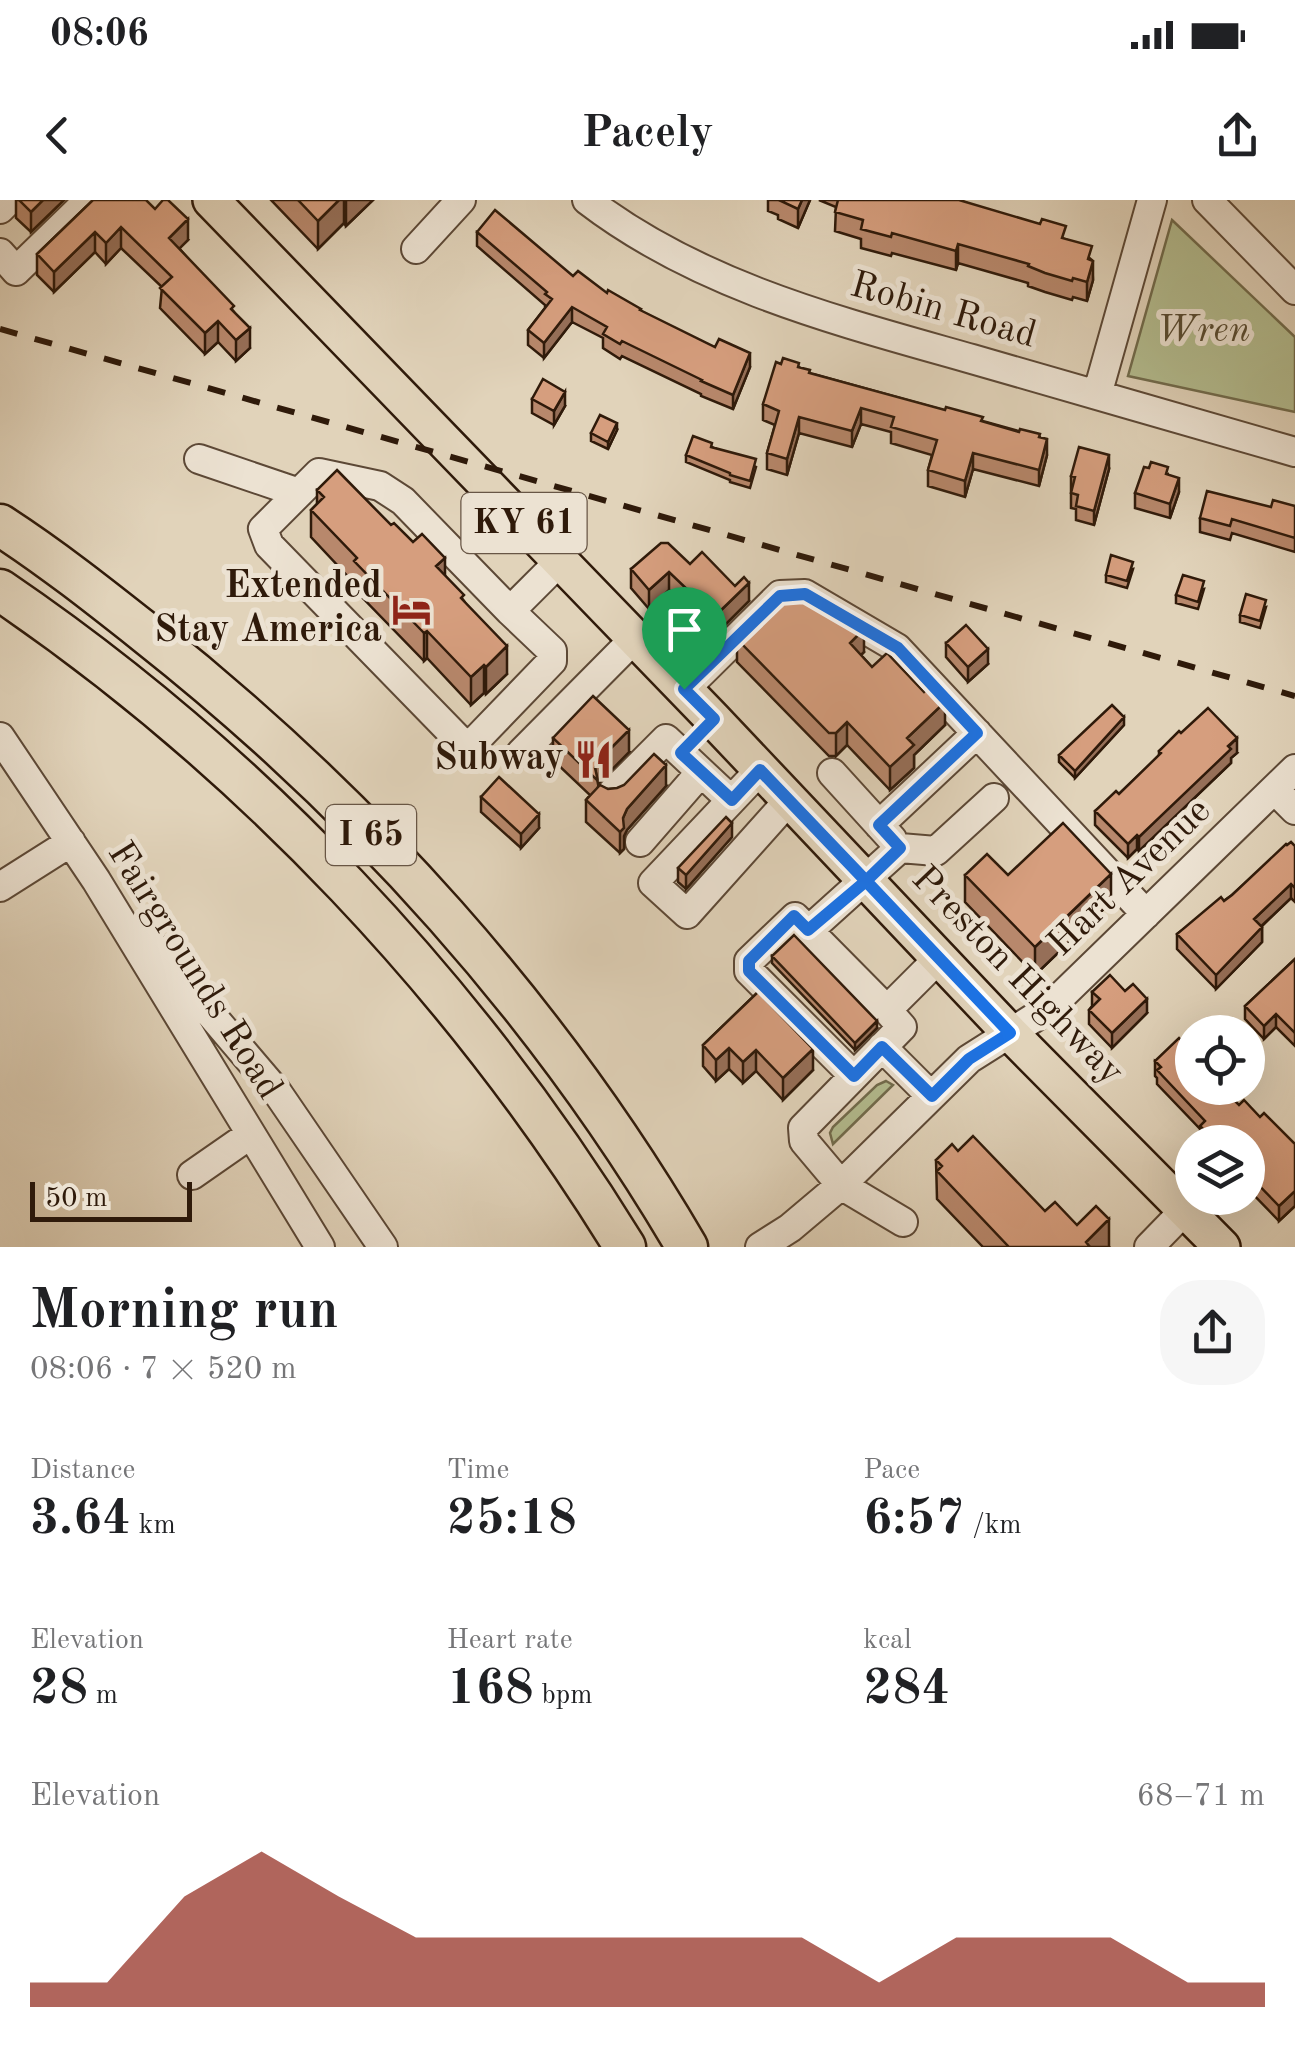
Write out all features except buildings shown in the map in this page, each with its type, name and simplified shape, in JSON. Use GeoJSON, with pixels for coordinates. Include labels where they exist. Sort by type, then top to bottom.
{"type":"FeatureCollection","features":[{"type":"Feature","properties":{"kind":"highway","name":"I 65"},"geometry":{"type":"LineString","coordinates":[[0,526],[98,595],[186,665],[356,818],[513,995],[584,1089],[678,1232]]}},
{"type":"Feature","properties":{"kind":"highway","name":"I 65"},"geometry":{"type":"LineString","coordinates":[[0,590],[92,657],[188,735],[335,874],[489,1051],[559,1145],[623,1243]]}},
{"type":"Feature","properties":{"kind":"main road","name":"Preston Highway"},"geometry":{"type":"LineString","coordinates":[[211,200],[1175,1200]]}},
{"type":"Feature","properties":{"kind":"main road","name":"Preston Highway"},"geometry":{"type":"LineString","coordinates":[[1190,1215],[1222,1247]]}},
{"type":"Feature","properties":{"kind":"street"},"geometry":{"type":"LineString","coordinates":[[0,208],[9,200]]}},
{"type":"Feature","properties":{"kind":"street"},"geometry":{"type":"LineString","coordinates":[[0,253],[16,271],[89,200]]}},
{"type":"Feature","properties":{"kind":"street"},"geometry":{"type":"LineString","coordinates":[[416,249],[461,200]]}},
{"type":"Feature","properties":{"kind":"street","name":"Robin Road"},"geometry":{"type":"LineString","coordinates":[[587,200],[651,244],[749,290],[854,325],[1295,452]]}},
{"type":"Feature","properties":{"kind":"street"},"geometry":{"type":"LineString","coordinates":[[1097,395],[1152,200]]}},
{"type":"Feature","properties":{"kind":"street"},"geometry":{"type":"LineString","coordinates":[[1207,200],[1295,290]]}},
{"type":"Feature","properties":{"kind":"street"},"geometry":{"type":"LineString","coordinates":[[199,459],[299,493]]}},
{"type":"Feature","properties":{"kind":"street"},"geometry":{"type":"LineString","coordinates":[[319,473],[380,486],[403,501],[510,610],[552,651],[552,661],[472,744],[460,741],[270,545],[264,528],[319,473]]}},
{"type":"Feature","properties":{"kind":"street"},"geometry":{"type":"LineString","coordinates":[[510,610],[560,561]]}},
{"type":"Feature","properties":{"kind":"street"},"geometry":{"type":"LineString","coordinates":[[684,689],[780,596],[805,594],[898,648],[1146,914]]}},
{"type":"Feature","properties":{"kind":"street"},"geometry":{"type":"LineString","coordinates":[[521,753],[635,638]]}},
{"type":"Feature","properties":{"kind":"street"},"geometry":{"type":"LineString","coordinates":[[640,842],[714,719]]}},
{"type":"Feature","properties":{"kind":"street"},"geometry":{"type":"LineString","coordinates":[[879,825],[977,733]]}},
{"type":"Feature","properties":{"kind":"street","name":"Fairgrounds Road"},"geometry":{"type":"LineString","coordinates":[[0,737],[96,880],[320,1247]]}},
{"type":"Feature","properties":{"kind":"street"},"geometry":{"type":"LineString","coordinates":[[612,794],[666,739],[732,800]]}},
{"type":"Feature","properties":{"kind":"street","name":"Hart Avenue"},"geometry":{"type":"LineString","coordinates":[[760,1247],[790,1228],[841,1185],[969,1059],[1048,1009],[1295,769]]}},
{"type":"Feature","properties":{"kind":"street"},"geometry":{"type":"LineString","coordinates":[[760,770],[653,884],[687,914],[789,800]]}},
{"type":"Feature","properties":{"kind":"street"},"geometry":{"type":"LineString","coordinates":[[832,773],[900,848],[936,851],[994,798]]}},
{"type":"Feature","properties":{"kind":"street"},"geometry":{"type":"LineString","coordinates":[[1275,790],[1295,810]]}},
{"type":"Feature","properties":{"kind":"street"},"geometry":{"type":"LineString","coordinates":[[0,886],[71,842]]}},
{"type":"Feature","properties":{"kind":"street"},"geometry":{"type":"LineString","coordinates":[[841,974],[866,881],[900,848]]}},
{"type":"Feature","properties":{"kind":"street"},"geometry":{"type":"LineString","coordinates":[[96,880],[277,1092],[383,1247]]}},
{"type":"Feature","properties":{"kind":"street"},"geometry":{"type":"LineString","coordinates":[[854,1076],[803,1011],[749,971],[749,961],[794,916],[841,974],[902,1027],[882,1047],[854,1076],[803,1128],[804,1141],[841,1185],[903,1222]]}},
{"type":"Feature","properties":{"kind":"street"},"geometry":{"type":"LineString","coordinates":[[841,974],[939,958]]}},
{"type":"Feature","properties":{"kind":"street"},"geometry":{"type":"LineString","coordinates":[[882,1047],[932,1096]]}},
{"type":"Feature","properties":{"kind":"street"},"geometry":{"type":"LineString","coordinates":[[192,1175],[251,1134]]}},
{"type":"Feature","properties":{"kind":"street"},"geometry":{"type":"LineString","coordinates":[[1150,1247],[1180,1215]]}},
{"type":"Feature","properties":{"kind":"green space","name":"Wren"},"geometry":{"type":"Polygon","coordinates":[[[1172,220],[1295,337],[1295,412],[1128,376],[1172,220]]]}},
{"type":"Feature","properties":{"kind":"green space"},"geometry":{"type":"Polygon","coordinates":[[[886,1081],[893,1085],[833,1144],[833,1127],[886,1081]]]}},
{"type":"Feature","properties":{"kind":"railway"},"geometry":{"type":"LineString","coordinates":[[0,329],[1295,696]]}},
{"type":"Feature","properties":{"kind":"place","name":"Extended Stay America"},"geometry":{"type":"Point","coordinates":[412,609]}},
{"type":"Feature","properties":{"kind":"place","name":"Subway"},"geometry":{"type":"Point","coordinates":[594,759]}},
{"type":"Feature","properties":{"kind":"route"},"geometry":{"type":"LineString","coordinates":[[684,689],[714,719],[681,753],[732,800],[760,770],[866,881],[808,930],[794,916],[749,961],[749,971],[854,1076],[882,1047],[932,1096],[969,1059],[1010,1033],[866,881],[900,848],[879,825],[977,733],[898,648],[805,594],[780,596],[684,689]]}}]}
